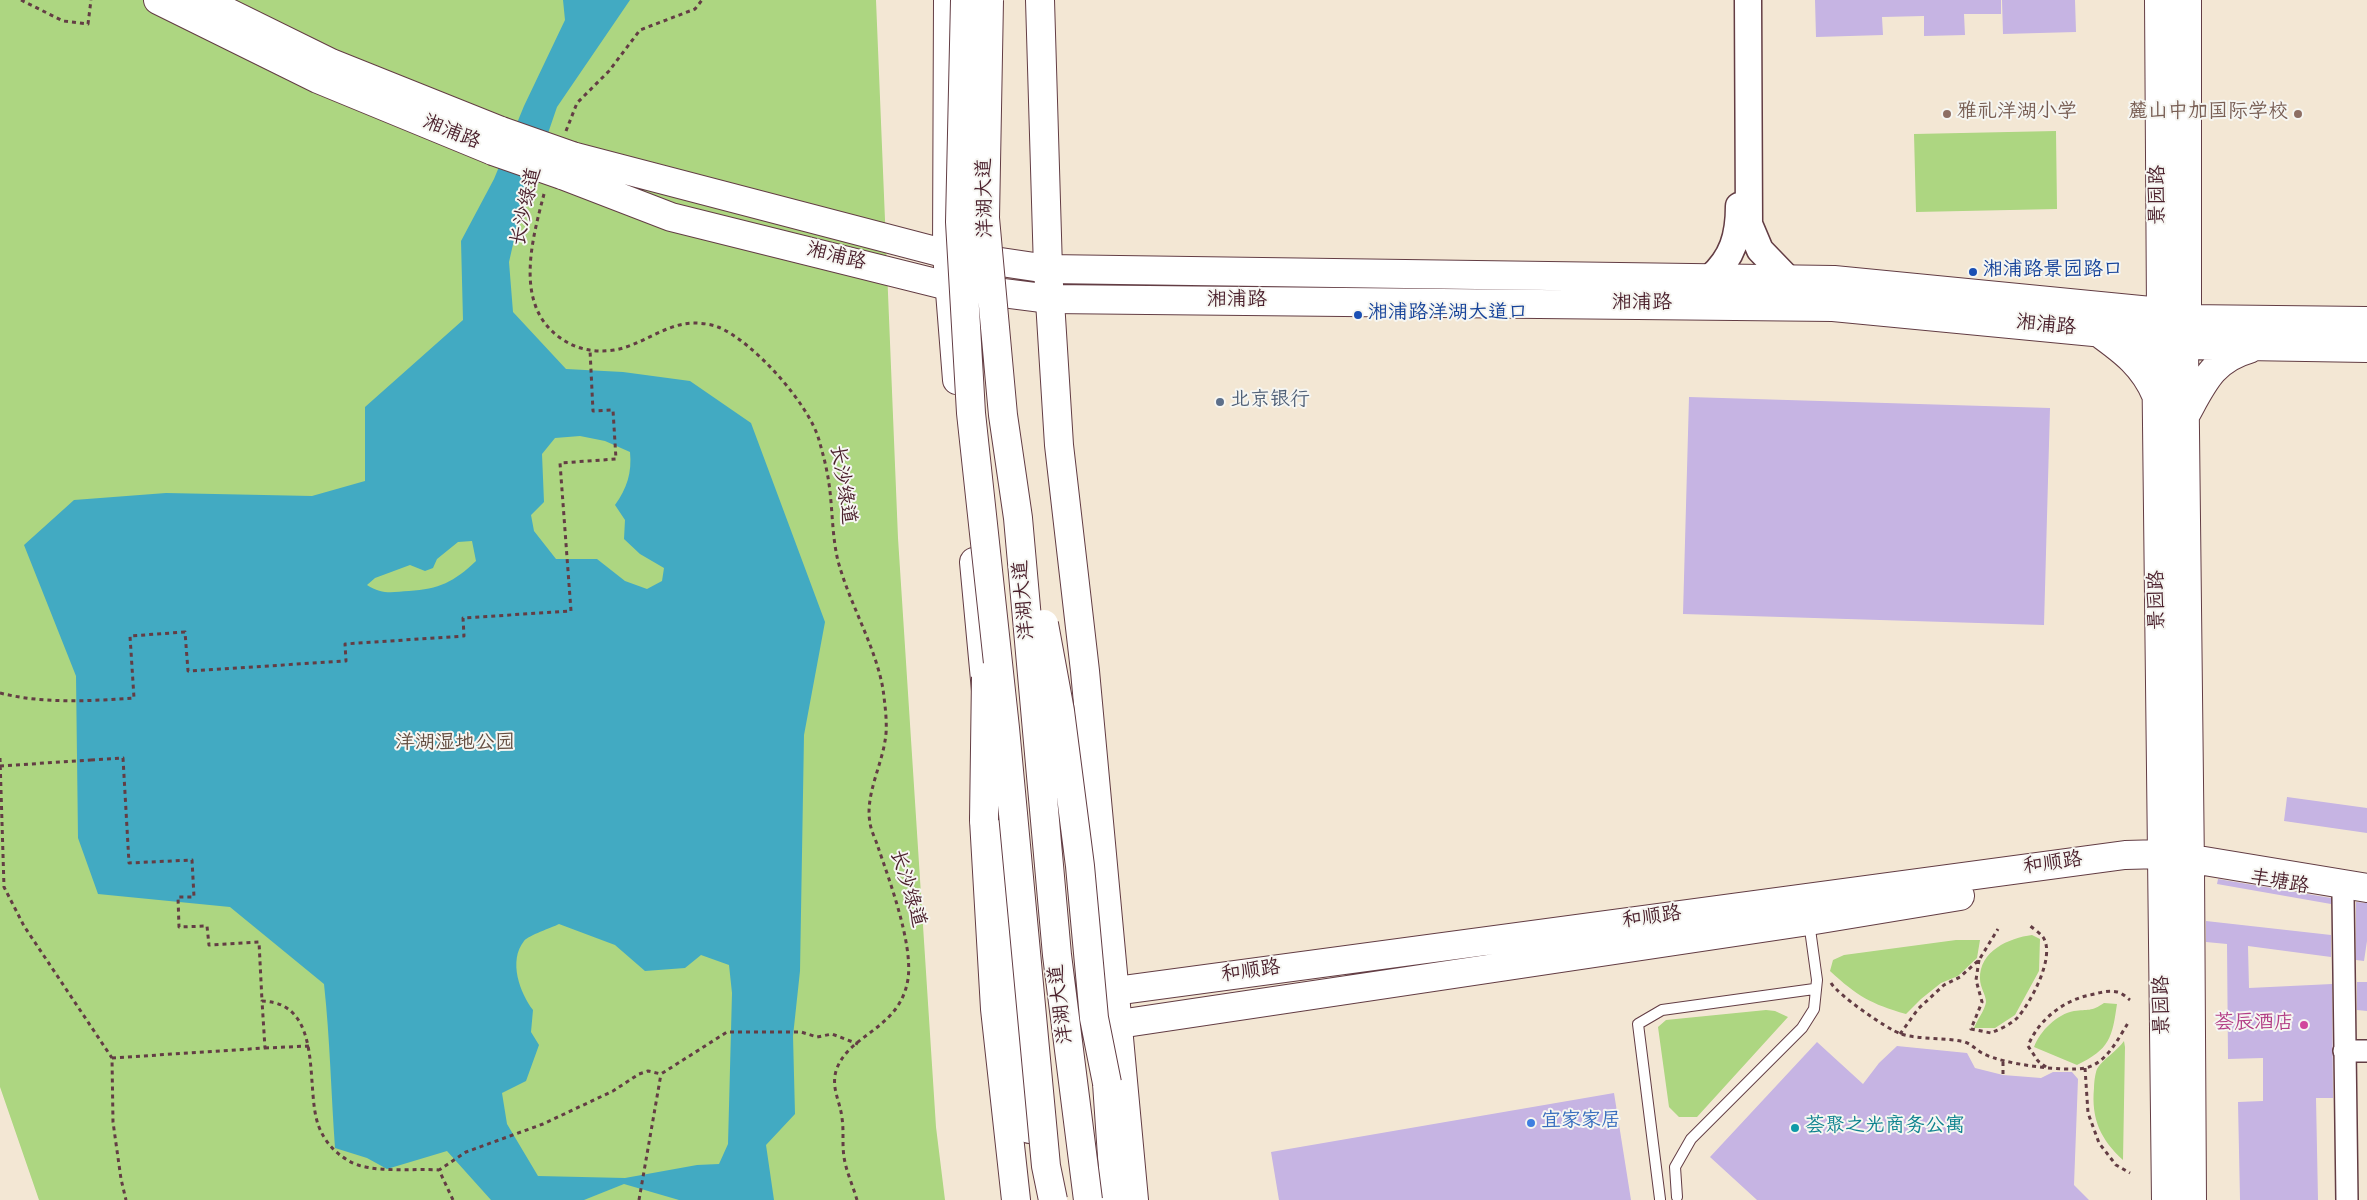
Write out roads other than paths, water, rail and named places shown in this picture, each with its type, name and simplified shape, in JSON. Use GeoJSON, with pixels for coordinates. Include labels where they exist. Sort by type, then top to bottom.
{"type":"FeatureCollection","features":[{"type":"Feature","properties":{"kind":"main road","name":"湘浦路"},"geometry":{"type":"LineString","coordinates":[[158,0],[318,80],[561,163],[946,254],[1048,269],[1834,280],[2161,312],[2187,319],[2367,321]]}},
{"type":"Feature","properties":{"kind":"main road","name":"湘浦路"},"geometry":{"type":"LineString","coordinates":[[203,0],[497,141]]}},
{"type":"Feature","properties":{"kind":"main road"},"geometry":{"type":"LineString","coordinates":[[948,0],[946,254],[948,286],[1009,935],[1030,1138],[1039,1200]]}},
{"type":"Feature","properties":{"kind":"main road","name":"洋湖大道"},"geometry":{"type":"LineString","coordinates":[[965,0],[960,222],[971,413],[1007,748],[1046,1166],[1053,1200]]}},
{"type":"Feature","properties":{"kind":"main road","name":"洋湖大道"},"geometry":{"type":"LineString","coordinates":[[989,0],[985,218],[1003,415],[1018,518],[1057,955],[1088,1200]]}},
{"type":"Feature","properties":{"kind":"main road"},"geometry":{"type":"LineString","coordinates":[[1040,0],[1048,269],[1059,445],[1085,671],[1134,1200]]}},
{"type":"Feature","properties":{"kind":"main road","name":"景园路"},"geometry":{"type":"LineString","coordinates":[[2159,0],[2161,312],[2156,338],[2166,1200]]}},
{"type":"Feature","properties":{"kind":"main road","name":"景园路"},"geometry":{"type":"LineString","coordinates":[[2186,0],[2187,319],[2184,346],[2192,1200]]}},
{"type":"Feature","properties":{"kind":"main road","name":"湘浦路"},"geometry":{"type":"LineString","coordinates":[[561,163],[671,217],[948,286],[1050,299],[1833,306],[2156,338],[2184,346],[2367,348]]}},
{"type":"Feature","properties":{"kind":"main road"},"geometry":{"type":"LineString","coordinates":[[2099,333],[2125,352],[2148,377],[2157,397]]}},
{"type":"Feature","properties":{"kind":"main road"},"geometry":{"type":"LineString","coordinates":[[2185,418],[2204,380],[2221,361],[2238,352],[2256,347]]}},
{"type":"Feature","properties":{"kind":"main road"},"geometry":{"type":"LineString","coordinates":[[980,504],[986,568],[988,634],[984,767],[987,882],[996,1009],[1016,1200]]}},
{"type":"Feature","properties":{"kind":"main road"},"geometry":{"type":"LineString","coordinates":[[1018,518],[1038,586],[1060,711],[1080,866],[1094,1018],[1107,1083],[1115,1200]]}},
{"type":"Feature","properties":{"kind":"main road","name":"和顺路"},"geometry":{"type":"LineString","coordinates":[[1115,991],[2115,856],[2190,863],[2359,894]]}},
{"type":"Feature","properties":{"kind":"main road","name":"和顺路"},"geometry":{"type":"LineString","coordinates":[[1119,1024],[1809,921],[2125,868],[2162,860]]}},
{"type":"Feature","properties":{"kind":"street"},"geometry":{"type":"LineString","coordinates":[[1710,278],[1730,256],[1739,225],[1739,0]]}},
{"type":"Feature","properties":{"kind":"street"},"geometry":{"type":"LineString","coordinates":[[1748,0],[1749,224],[1760,250],[1788,279]]}},
{"type":"Feature","properties":{"kind":"street"},"geometry":{"type":"LineString","coordinates":[[2347,1200],[2344,1051],[2359,894]]}},
{"type":"Feature","properties":{"kind":"street"},"geometry":{"type":"LineString","coordinates":[[2344,1051],[2367,1051]]}},
{"type":"Feature","properties":{"kind":"lane"},"geometry":{"type":"LineString","coordinates":[[1809,921],[1817,980],[1814,990],[1814,1009],[1802,1028],[1691,1139],[1675,1167],[1680,1198],[1659,1199],[1638,1024],[1662,1010],[1814,990]]}},
{"type":"Feature","properties":{"kind":"water"},"geometry":{"type":"Polygon","coordinates":[[[563,0],[630,0],[557,107],[519,218],[509,262],[513,312],[566,369],[623,372],[690,381],[751,423],[825,622],[804,735],[800,971],[793,1036],[795,1114],[766,1145],[774,1200],[679,1200],[624,1184],[584,1200],[491,1200],[447,1151],[387,1169],[367,1158],[335,1148],[324,984],[230,907],[98,894],[78,838],[76,676],[24,545],[74,500],[166,493],[312,496],[365,481],[365,407],[463,320],[461,241],[494,179],[524,106],[565,20],[563,0]],[[580,436],[555,438],[542,454],[544,502],[531,515],[534,531],[556,559],[597,559],[625,581],[647,589],[662,581],[664,568],[640,554],[624,539],[625,520],[615,505],[628,480],[630,452],[605,441],[580,436]],[[472,541],[458,542],[437,559],[433,568],[425,571],[410,565],[375,578],[367,585],[383,592],[393,592],[420,590],[446,583],[476,561],[472,541]],[[559,924],[524,941],[519,949],[516,967],[520,986],[533,1010],[531,1032],[539,1045],[526,1081],[502,1093],[507,1124],[538,1176],[625,1178],[697,1165],[719,1164],[728,1144],[732,993],[729,965],[701,955],[685,968],[645,971],[615,945],[559,924]]]}},
{"type":"Feature","properties":{"kind":"place","name":"雅礼洋湖小学"},"geometry":{"type":"Point","coordinates":[1947,114]}},
{"type":"Feature","properties":{"kind":"place","name":"麓山中加国际学校"},"geometry":{"type":"Point","coordinates":[2298,114]}},
{"type":"Feature","properties":{"kind":"place","name":"湘浦路景园路口"},"geometry":{"type":"Point","coordinates":[1973,272]}},
{"type":"Feature","properties":{"kind":"place","name":"湘浦路洋湖大道口"},"geometry":{"type":"Point","coordinates":[1358,315]}},
{"type":"Feature","properties":{"kind":"place","name":"北京银行"},"geometry":{"type":"Point","coordinates":[1220,402]}},
{"type":"Feature","properties":{"kind":"place","name":"荟辰酒店"},"geometry":{"type":"Point","coordinates":[2304,1025]}},
{"type":"Feature","properties":{"kind":"place","name":"宜家家居"},"geometry":{"type":"Point","coordinates":[1531,1123]}},
{"type":"Feature","properties":{"kind":"place","name":"荟聚之光商务公寓"},"geometry":{"type":"Point","coordinates":[1795,1128]}},
{"type":"Feature","properties":{"kind":"park label","name":"洋湖湿地公园"},"geometry":{"type":"Point","coordinates":[455,745]}}]}
